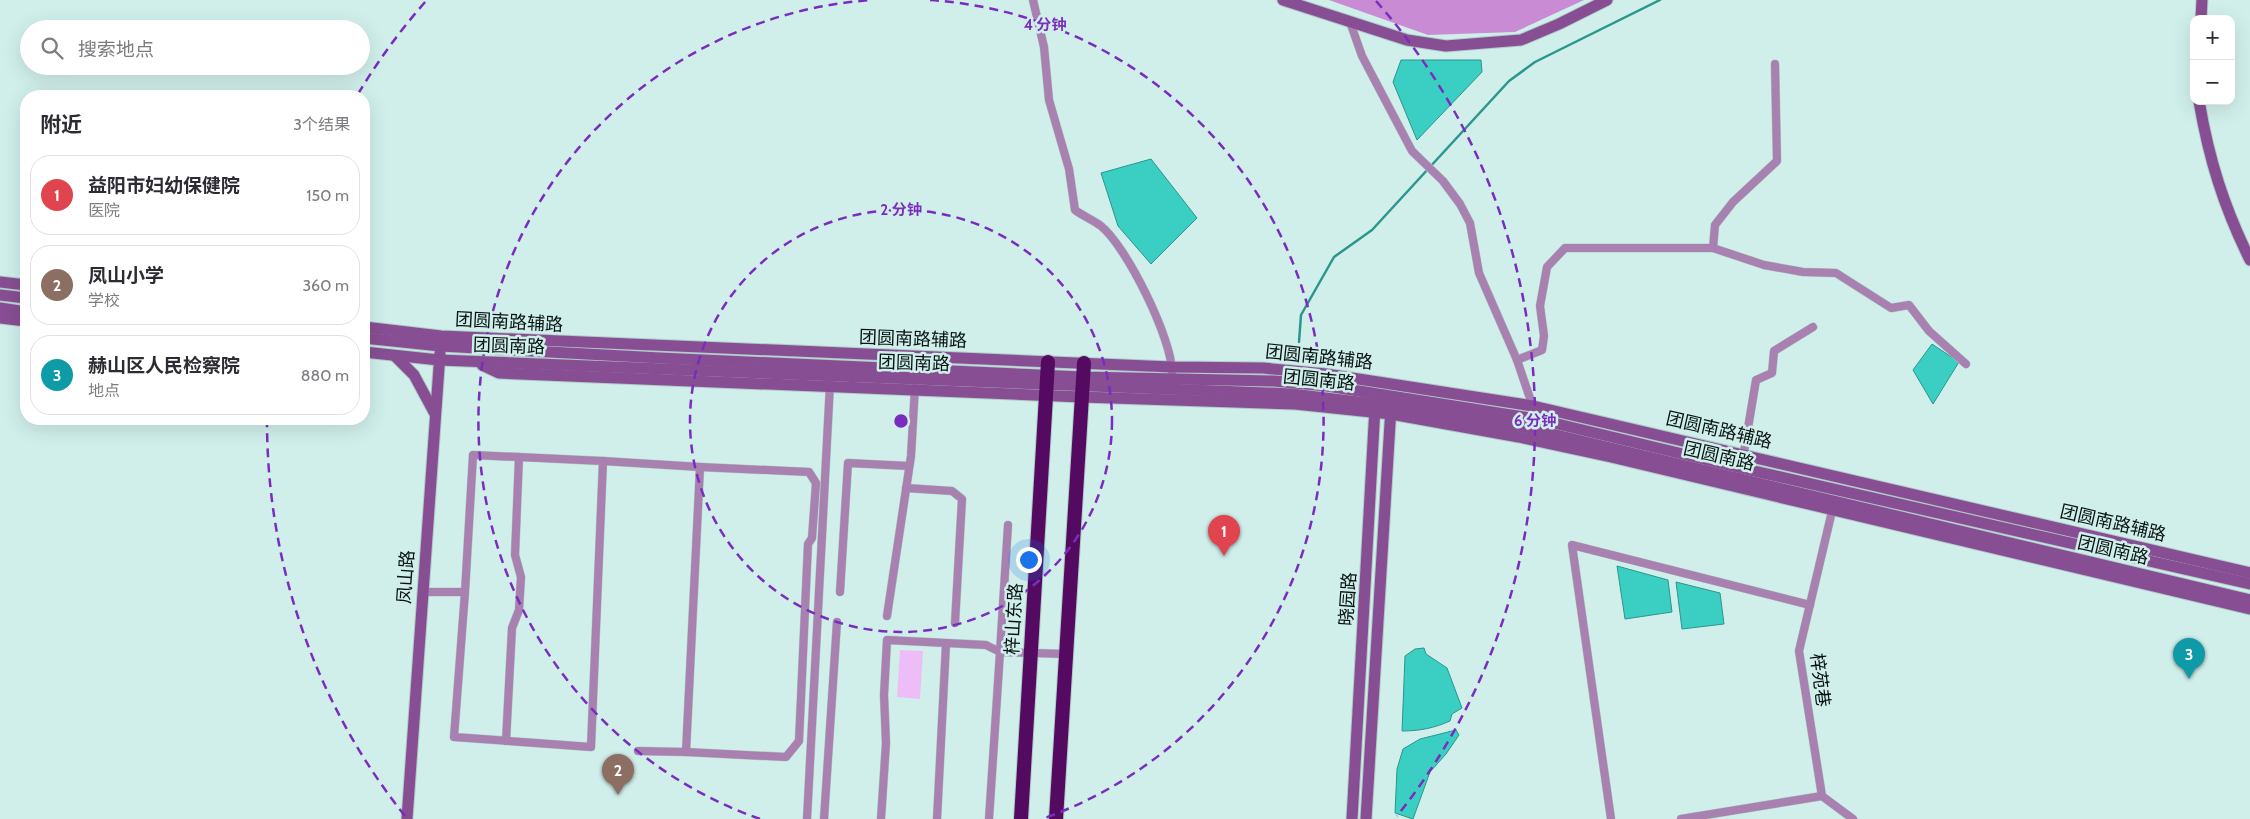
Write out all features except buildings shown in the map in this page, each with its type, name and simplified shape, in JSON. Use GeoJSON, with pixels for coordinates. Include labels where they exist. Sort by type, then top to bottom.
{"type":"FeatureCollection","features":[{"type":"Feature","properties":{"kind":"highway"},"geometry":{"type":"LineString","coordinates":[[1056,819],[1084,363]]}},
{"type":"Feature","properties":{"kind":"highway","name":"梓山东路"},"geometry":{"type":"LineString","coordinates":[[1021,819],[1047,380]]}},
{"type":"Feature","properties":{"kind":"street"},"geometry":{"type":"LineString","coordinates":[[1033,0],[1044,47],[1049,100],[1069,169],[1075,210],[1102,226],[1128,257],[1148,298],[1172,360],[1172,379]]}},
{"type":"Feature","properties":{"kind":"street"},"geometry":{"type":"LineString","coordinates":[[1283,0],[1407,40],[1446,46],[1521,40],[1559,24],[1607,0]]}},
{"type":"Feature","properties":{"kind":"street"},"geometry":{"type":"LineString","coordinates":[[2201,15],[2202,0]]}},
{"type":"Feature","properties":{"kind":"street"},"geometry":{"type":"LineString","coordinates":[[1350,22],[1362,56],[1412,151],[1460,204],[1470,223],[1479,273],[1517,360],[1537,419]]}},
{"type":"Feature","properties":{"kind":"street"},"geometry":{"type":"LineString","coordinates":[[1713,248],[1715,225],[1733,202],[1776,161],[1775,64]]}},
{"type":"Feature","properties":{"kind":"street"},"geometry":{"type":"LineString","coordinates":[[2199,105],[2215,179],[2232,223],[2250,260]]}},
{"type":"Feature","properties":{"kind":"street"},"geometry":{"type":"LineString","coordinates":[[1517,360],[1542,350],[1544,336],[1540,306],[1547,267],[1565,248],[1713,248],[1764,265],[1804,272],[1836,273],[1891,308],[1909,305],[1929,331],[1966,364]]}},
{"type":"Feature","properties":{"kind":"street"},"geometry":{"type":"LineString","coordinates":[[0,282],[20,284]]}},
{"type":"Feature","properties":{"kind":"street"},"geometry":{"type":"LineString","coordinates":[[0,295],[20,297]]}},
{"type":"Feature","properties":{"kind":"street"},"geometry":{"type":"LineString","coordinates":[[0,308],[20,311]]}},
{"type":"Feature","properties":{"kind":"street"},"geometry":{"type":"LineString","coordinates":[[0,318],[20,320]]}},
{"type":"Feature","properties":{"kind":"street"},"geometry":{"type":"LineString","coordinates":[[1741,468],[1756,380],[1772,373],[1774,351],[1813,327]]}},
{"type":"Feature","properties":{"kind":"street","name":"团圆南路辅路"},"geometry":{"type":"LineString","coordinates":[[370,328],[441,341],[1047,380],[1082,387],[1295,404],[1376,403]]}},
{"type":"Feature","properties":{"kind":"street"},"geometry":{"type":"LineString","coordinates":[[370,338],[441,341]]}},
{"type":"Feature","properties":{"kind":"street","name":"凤山路"},"geometry":{"type":"LineString","coordinates":[[407,819],[441,341]]}},
{"type":"Feature","properties":{"kind":"street","name":"团圆南路"},"geometry":{"type":"LineString","coordinates":[[370,353],[439,360],[830,382],[916,385],[1047,380],[1082,387],[1271,393],[1537,419],[1741,468],[2250,584]]}},
{"type":"Feature","properties":{"kind":"street"},"geometry":{"type":"LineString","coordinates":[[370,360],[393,356],[414,375],[435,415]]}},
{"type":"Feature","properties":{"kind":"street","name":"团圆南路辅路"},"geometry":{"type":"LineString","coordinates":[[1047,380],[1084,363],[1262,368],[1394,383],[1533,406],[2250,573]]}},
{"type":"Feature","properties":{"kind":"street","name":"团圆南路"},"geometry":{"type":"LineString","coordinates":[[1082,387],[1172,379],[1274,381],[1376,403]]}},
{"type":"Feature","properties":{"kind":"street","name":"晓园路"},"geometry":{"type":"LineString","coordinates":[[1352,819],[1376,403],[1380,381]]}},
{"type":"Feature","properties":{"kind":"street"},"geometry":{"type":"LineString","coordinates":[[807,819],[830,382]]}},
{"type":"Feature","properties":{"kind":"street","name":"晓园路"},"geometry":{"type":"LineString","coordinates":[[1366,819],[1394,383]]}},
{"type":"Feature","properties":{"kind":"street"},"geometry":{"type":"LineString","coordinates":[[887,616],[910,466],[916,385]]}},
{"type":"Feature","properties":{"kind":"street"},"geometry":{"type":"LineString","coordinates":[[1271,393],[1295,404]]}},
{"type":"Feature","properties":{"kind":"street","name":"团圆南路"},"geometry":{"type":"LineString","coordinates":[[1392,405],[1518,426],[1833,506],[2250,600]]}},
{"type":"Feature","properties":{"kind":"street"},"geometry":{"type":"LineString","coordinates":[[602,461],[591,747],[454,737],[473,456],[520,457],[602,461],[700,467],[809,472],[816,482],[812,538],[808,544],[799,741],[786,757],[638,751]]}},
{"type":"Feature","properties":{"kind":"street"},"geometry":{"type":"LineString","coordinates":[[506,741],[512,628],[519,610],[521,577],[515,555],[520,457]]}},
{"type":"Feature","properties":{"kind":"street"},"geometry":{"type":"LineString","coordinates":[[840,592],[848,463],[910,466]]}},
{"type":"Feature","properties":{"kind":"street"},"geometry":{"type":"LineString","coordinates":[[686,752],[700,467]]}},
{"type":"Feature","properties":{"kind":"street"},"geometry":{"type":"LineString","coordinates":[[906,488],[952,491],[962,499],[955,623]]}},
{"type":"Feature","properties":{"kind":"street"},"geometry":{"type":"LineString","coordinates":[[1833,506],[2250,609]]}},
{"type":"Feature","properties":{"kind":"street","name":"梓苑巷"},"geometry":{"type":"LineString","coordinates":[[1822,796],[1800,651],[1833,506]]}},
{"type":"Feature","properties":{"kind":"street"},"geometry":{"type":"LineString","coordinates":[[989,819],[1008,525]]}},
{"type":"Feature","properties":{"kind":"street"},"geometry":{"type":"LineString","coordinates":[[1611,819],[1572,545],[1810,605]]}},
{"type":"Feature","properties":{"kind":"street"},"geometry":{"type":"LineString","coordinates":[[423,592],[465,592]]}},
{"type":"Feature","properties":{"kind":"street"},"geometry":{"type":"LineString","coordinates":[[824,819],[837,622]]}},
{"type":"Feature","properties":{"kind":"street"},"geometry":{"type":"LineString","coordinates":[[881,819],[886,743],[884,695],[887,640],[986,646],[1000,652],[1066,654]]}},
{"type":"Feature","properties":{"kind":"street"},"geometry":{"type":"LineString","coordinates":[[937,819],[946,644]]}},
{"type":"Feature","properties":{"kind":"street"},"geometry":{"type":"LineString","coordinates":[[1681,819],[1822,796],[1853,819]]}},
{"type":"Feature","properties":{"kind":"shaded area"},"geometry":{"type":"Polygon","coordinates":[[[1329,0],[1584,0],[1515,32],[1428,35],[1329,0]]]}},
{"type":"Feature","properties":{"kind":"shaded area"},"geometry":{"type":"Polygon","coordinates":[[[900,650],[923,651],[920,699],[897,697],[900,650]]]}},
{"type":"Feature","properties":{"kind":"water"},"geometry":{"type":"Polygon","coordinates":[[[1401,60],[1481,60],[1482,72],[1417,140],[1393,82],[1401,60]]]}},
{"type":"Feature","properties":{"kind":"water"},"geometry":{"type":"Polygon","coordinates":[[[1151,159],[1197,218],[1151,264],[1118,226],[1101,173],[1151,159]]]}},
{"type":"Feature","properties":{"kind":"water"},"geometry":{"type":"Polygon","coordinates":[[[1932,344],[1959,362],[1933,404],[1913,370],[1932,344]]]}},
{"type":"Feature","properties":{"kind":"water"},"geometry":{"type":"Polygon","coordinates":[[[1617,566],[1668,580],[1672,612],[1625,619],[1617,566]]]}},
{"type":"Feature","properties":{"kind":"water"},"geometry":{"type":"Polygon","coordinates":[[[1676,582],[1720,593],[1724,624],[1682,629],[1676,582]]]}},
{"type":"Feature","properties":{"kind":"water"},"geometry":{"type":"Polygon","coordinates":[[[1424,648],[1426,654],[1447,668],[1462,708],[1452,714],[1450,721],[1421,730],[1402,731],[1405,656],[1415,649],[1424,648]]]}},
{"type":"Feature","properties":{"kind":"water"},"geometry":{"type":"Polygon","coordinates":[[[1456,730],[1459,735],[1430,772],[1413,819],[1395,813],[1397,769],[1403,749],[1420,739],[1456,730]]]}},
{"type":"Feature","properties":{"kind":"waterway"},"geometry":{"type":"LineString","coordinates":[[1299,342],[1301,315],[1334,257],[1372,230],[1509,81],[1535,62],[1660,0]]}},
{"type":"Feature","properties":{"kind":"place","name":"益阳市妇幼保健院"},"geometry":{"type":"Point","coordinates":[1224,556]}},
{"type":"Feature","properties":{"kind":"place","name":"赫山区人民检察院"},"geometry":{"type":"Point","coordinates":[2189,679]}},
{"type":"Feature","properties":{"kind":"place","name":"凤山小学"},"geometry":{"type":"Point","coordinates":[618,795]}}]}
